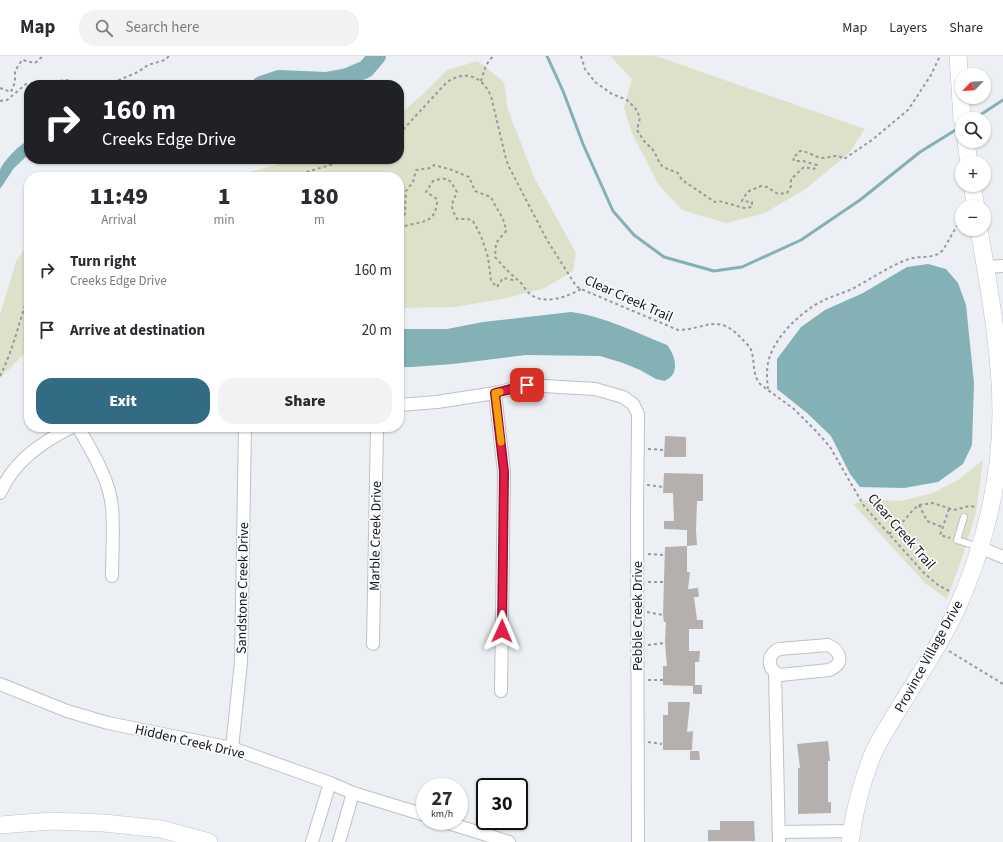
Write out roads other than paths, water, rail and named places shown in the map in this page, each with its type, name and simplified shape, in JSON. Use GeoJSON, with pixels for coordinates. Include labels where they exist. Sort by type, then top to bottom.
{"type":"FeatureCollection","features":[{"type":"Feature","properties":{"kind":"street"},"geometry":{"type":"LineString","coordinates":[[958,57],[962,112]]}},
{"type":"Feature","properties":{"kind":"street","name":"Province Village Drive"},"geometry":{"type":"LineString","coordinates":[[851,836],[857,800],[873,753],[941,639],[955,594],[971,572],[990,509],[998,466],[1002,431],[1002,413],[992,307],[980,236]]}},
{"type":"Feature","properties":{"kind":"street"},"geometry":{"type":"LineString","coordinates":[[986,267],[1003,266]]}},
{"type":"Feature","properties":{"kind":"street","name":"Pebble Creek Drive"},"geometry":{"type":"LineString","coordinates":[[495,393],[527,385],[595,390],[623,397],[633,404],[638,414],[638,842]]}},
{"type":"Feature","properties":{"kind":"street"},"geometry":{"type":"LineString","coordinates":[[404,405],[437,402],[495,393],[504,472],[501,691]]}},
{"type":"Feature","properties":{"kind":"street"},"geometry":{"type":"LineString","coordinates":[[0,493],[12,471],[34,449],[51,437],[62,432]]}},
{"type":"Feature","properties":{"kind":"street"},"geometry":{"type":"LineString","coordinates":[[81,432],[107,484],[112,506],[112,576]]}},
{"type":"Feature","properties":{"kind":"street","name":"Sandstone Creek Drive"},"geometry":{"type":"LineString","coordinates":[[232,748],[241,662],[244,432]]}},
{"type":"Feature","properties":{"kind":"street","name":"Marble Creek Drive"},"geometry":{"type":"LineString","coordinates":[[373,644],[377,432]]}},
{"type":"Feature","properties":{"kind":"street"},"geometry":{"type":"LineString","coordinates":[[979,547],[1003,556]]}},
{"type":"Feature","properties":{"kind":"street"},"geometry":{"type":"LineString","coordinates":[[775,673],[780,675],[829,670],[836,667],[839,663],[838,652],[835,648],[828,645],[779,650],[770,656],[772,670],[775,673],[779,837],[851,836]]}},
{"type":"Feature","properties":{"kind":"street","name":"Hidden Creek Drive"},"geometry":{"type":"LineString","coordinates":[[0,684],[67,711],[108,723],[232,748],[330,783],[353,793],[416,813]]}},
{"type":"Feature","properties":{"kind":"street"},"geometry":{"type":"LineString","coordinates":[[312,842],[330,783]]}},
{"type":"Feature","properties":{"kind":"street"},"geometry":{"type":"LineString","coordinates":[[339,842],[353,793]]}},
{"type":"Feature","properties":{"kind":"street"},"geometry":{"type":"LineString","coordinates":[[0,825],[51,821],[104,822],[161,829],[209,842]]}},
{"type":"Feature","properties":{"kind":"street"},"geometry":{"type":"LineString","coordinates":[[468,829],[508,842]]}},
{"type":"Feature","properties":{"kind":"lane"},"geometry":{"type":"LineString","coordinates":[[964,517],[957,540],[979,547]]}},
{"type":"Feature","properties":{"kind":"water"},"geometry":{"type":"Polygon","coordinates":[[[24,143],[24,159],[14,168],[0,189],[0,170],[5,162],[24,143]]]}},
{"type":"Feature","properties":{"kind":"water"},"geometry":{"type":"Polygon","coordinates":[[[928,264],[946,269],[958,283],[966,305],[974,383],[972,445],[963,464],[938,482],[904,488],[860,487],[850,474],[831,436],[807,413],[777,389],[777,359],[801,327],[825,310],[863,293],[907,267],[928,264]]]}},
{"type":"Feature","properties":{"kind":"water"},"geometry":{"type":"Polygon","coordinates":[[[571,312],[596,317],[667,345],[673,355],[675,367],[671,377],[665,381],[656,379],[623,363],[600,356],[525,355],[453,364],[404,367],[404,329],[447,329],[483,322],[571,312]]]}},
{"type":"Feature","properties":{"kind":"waterway"},"geometry":{"type":"LineString","coordinates":[[331,80],[347,77],[366,69],[377,56]]}},
{"type":"Feature","properties":{"kind":"waterway"},"geometry":{"type":"LineString","coordinates":[[547,56],[563,91],[583,144],[613,211],[634,235],[664,257],[714,271],[742,267],[801,240],[860,200],[920,152],[955,130]]}},
{"type":"Feature","properties":{"kind":"waterway"},"geometry":{"type":"LineString","coordinates":[[276,80],[302,80]]}},
{"type":"Feature","properties":{"kind":"waterway"},"geometry":{"type":"LineString","coordinates":[[985,112],[1003,100]]}}]}
